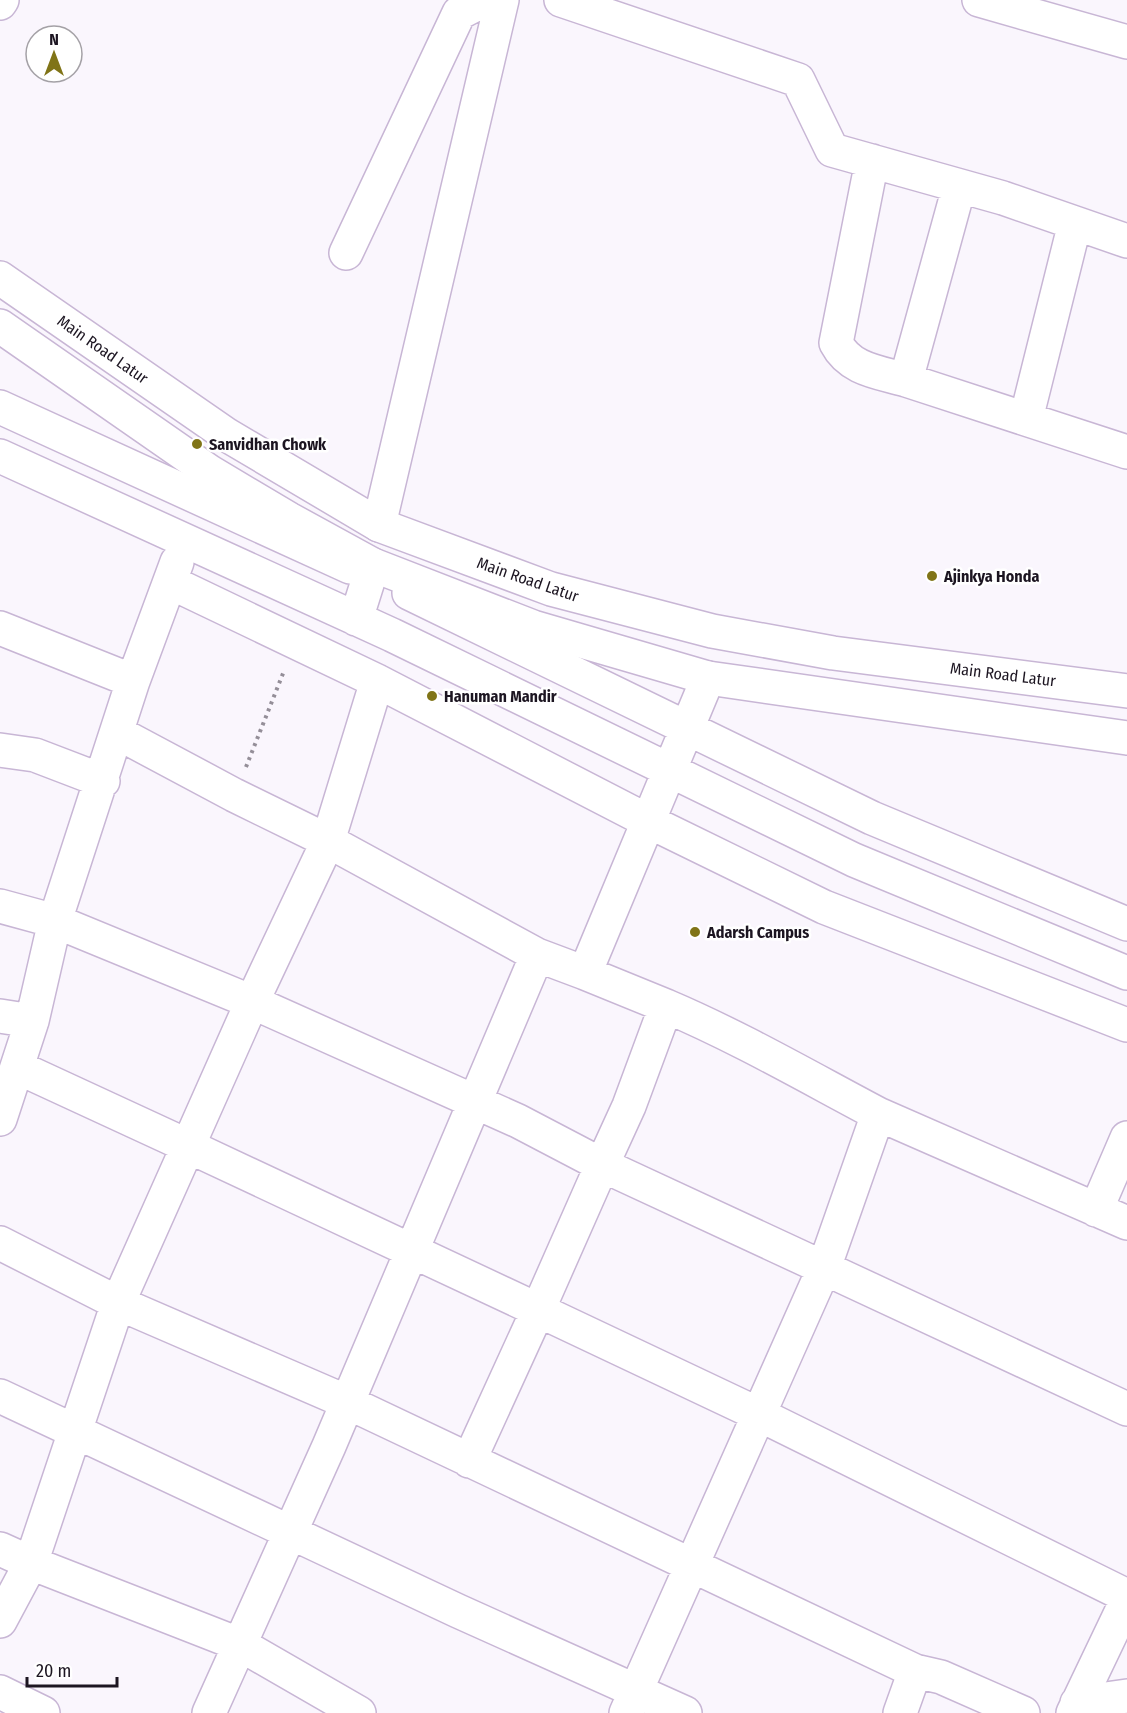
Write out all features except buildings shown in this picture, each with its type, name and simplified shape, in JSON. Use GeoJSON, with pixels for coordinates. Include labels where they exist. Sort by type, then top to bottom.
{"type":"FeatureCollection","features":[{"type":"Feature","properties":{"kind":"street"},"geometry":{"type":"LineString","coordinates":[[346,253],[459,13],[484,0]]}},
{"type":"Feature","properties":{"kind":"street"},"geometry":{"type":"LineString","coordinates":[[379,525],[502,0]]}},
{"type":"Feature","properties":{"kind":"street"},"geometry":{"type":"LineString","coordinates":[[561,0],[798,80],[832,150],[1003,198],[1127,241]]}},
{"type":"Feature","properties":{"kind":"street"},"geometry":{"type":"LineString","coordinates":[[979,0],[1127,42]]}},
{"type":"Feature","properties":{"kind":"street"},"geometry":{"type":"LineString","coordinates":[[872,162],[836,343],[842,355],[855,366],[906,380],[1127,452]]}},
{"type":"Feature","properties":{"kind":"street"},"geometry":{"type":"LineString","coordinates":[[906,380],[959,187]]}},
{"type":"Feature","properties":{"kind":"street"},"geometry":{"type":"LineString","coordinates":[[1026,419],[1075,223]]}},
{"type":"Feature","properties":{"kind":"street","name":"Main Road Latur"},"geometry":{"type":"LineString","coordinates":[[0,278],[227,435],[379,525],[551,590],[712,631],[833,654],[1081,683],[1127,691]]}},
{"type":"Feature","properties":{"kind":"street"},"geometry":{"type":"LineString","coordinates":[[0,326],[204,485]]}},
{"type":"Feature","properties":{"kind":"street"},"geometry":{"type":"LineString","coordinates":[[0,407],[204,485],[371,571],[872,818],[1127,924]]}},
{"type":"Feature","properties":{"kind":"street"},"geometry":{"type":"LineString","coordinates":[[0,1119],[32,1021],[55,921],[103,781],[133,681],[204,485],[227,435]]}},
{"type":"Feature","properties":{"kind":"street"},"geometry":{"type":"LineString","coordinates":[[0,456],[356,619],[854,860],[1127,973]]}},
{"type":"Feature","properties":{"kind":"street"},"geometry":{"type":"LineString","coordinates":[[356,619],[371,571]]}},
{"type":"Feature","properties":{"kind":"street"},"geometry":{"type":"LineString","coordinates":[[371,571],[533,627],[708,678],[1127,738]]}},
{"type":"Feature","properties":{"kind":"street"},"geometry":{"type":"LineString","coordinates":[[170,582],[377,681],[648,821],[824,907],[1127,1025]]}},
{"type":"Feature","properties":{"kind":"street"},"geometry":{"type":"LineString","coordinates":[[0,628],[133,681]]}},
{"type":"Feature","properties":{"kind":"street"},"geometry":{"type":"LineString","coordinates":[[585,973],[708,678]]}},
{"type":"Feature","properties":{"kind":"street"},"geometry":{"type":"LineString","coordinates":[[0,1621],[30,1563],[118,1303],[252,1002],[328,841],[377,681]]}},
{"type":"Feature","properties":{"kind":"street"},"geometry":{"type":"LineString","coordinates":[[118,733],[234,795],[328,841],[537,955],[722,1029],[754,1050],[878,1114],[1127,1223]]}},
{"type":"Feature","properties":{"kind":"street"},"geometry":{"type":"LineString","coordinates":[[0,750],[35,755],[103,781]]}},
{"type":"Feature","properties":{"kind":"street"},"geometry":{"type":"LineString","coordinates":[[0,906],[55,921],[252,1002],[518,1121],[602,1165],[1127,1409]]}},
{"type":"Feature","properties":{"kind":"street"},"geometry":{"type":"LineString","coordinates":[[209,1713],[291,1532],[537,955]]}},
{"type":"Feature","properties":{"kind":"street"},"geometry":{"type":"LineString","coordinates":[[469,1461],[629,1106],[666,1006]]}},
{"type":"Feature","properties":{"kind":"street"},"geometry":{"type":"LineString","coordinates":[[0,1016],[32,1021]]}},
{"type":"Feature","properties":{"kind":"street"},"geometry":{"type":"LineString","coordinates":[[17,1067],[758,1414],[1127,1598],[1075,1708]]}},
{"type":"Feature","properties":{"kind":"street"},"geometry":{"type":"LineString","coordinates":[[630,1702],[824,1268],[878,1114]]}},
{"type":"Feature","properties":{"kind":"street"},"geometry":{"type":"LineString","coordinates":[[1096,1210],[1127,1138]]}},
{"type":"Feature","properties":{"kind":"street"},"geometry":{"type":"LineString","coordinates":[[0,1243],[118,1303],[347,1402],[915,1671],[941,1677],[1023,1713]]}},
{"type":"Feature","properties":{"kind":"street"},"geometry":{"type":"LineString","coordinates":[[0,1396],[291,1532],[630,1702],[685,1713]]}},
{"type":"Feature","properties":{"kind":"street"},"geometry":{"type":"LineString","coordinates":[[0,1549],[30,1563],[241,1645],[359,1713]]}},
{"type":"Feature","properties":{"kind":"street"},"geometry":{"type":"LineString","coordinates":[[900,1713],[915,1671]]}},
{"type":"Feature","properties":{"kind":"street"},"geometry":{"type":"LineString","coordinates":[[0,1692],[43,1713]]}},
{"type":"Feature","properties":{"kind":"street"},"geometry":{"type":"LineString","coordinates":[[1075,1708],[1127,1696]]}},
{"type":"Feature","properties":{"kind":"path"},"geometry":{"type":"LineString","coordinates":[[234,795],[296,642]]}},
{"type":"Feature","properties":{"kind":"place","name":"Sanvidhan Chowk"},"geometry":{"type":"Point","coordinates":[197,444]}},
{"type":"Feature","properties":{"kind":"place","name":"Ajinkya Honda"},"geometry":{"type":"Point","coordinates":[932,576]}},
{"type":"Feature","properties":{"kind":"place","name":"Hanuman Mandir"},"geometry":{"type":"Point","coordinates":[432,696]}},
{"type":"Feature","properties":{"kind":"place","name":"Adarsh Campus"},"geometry":{"type":"Point","coordinates":[695,932]}}]}
